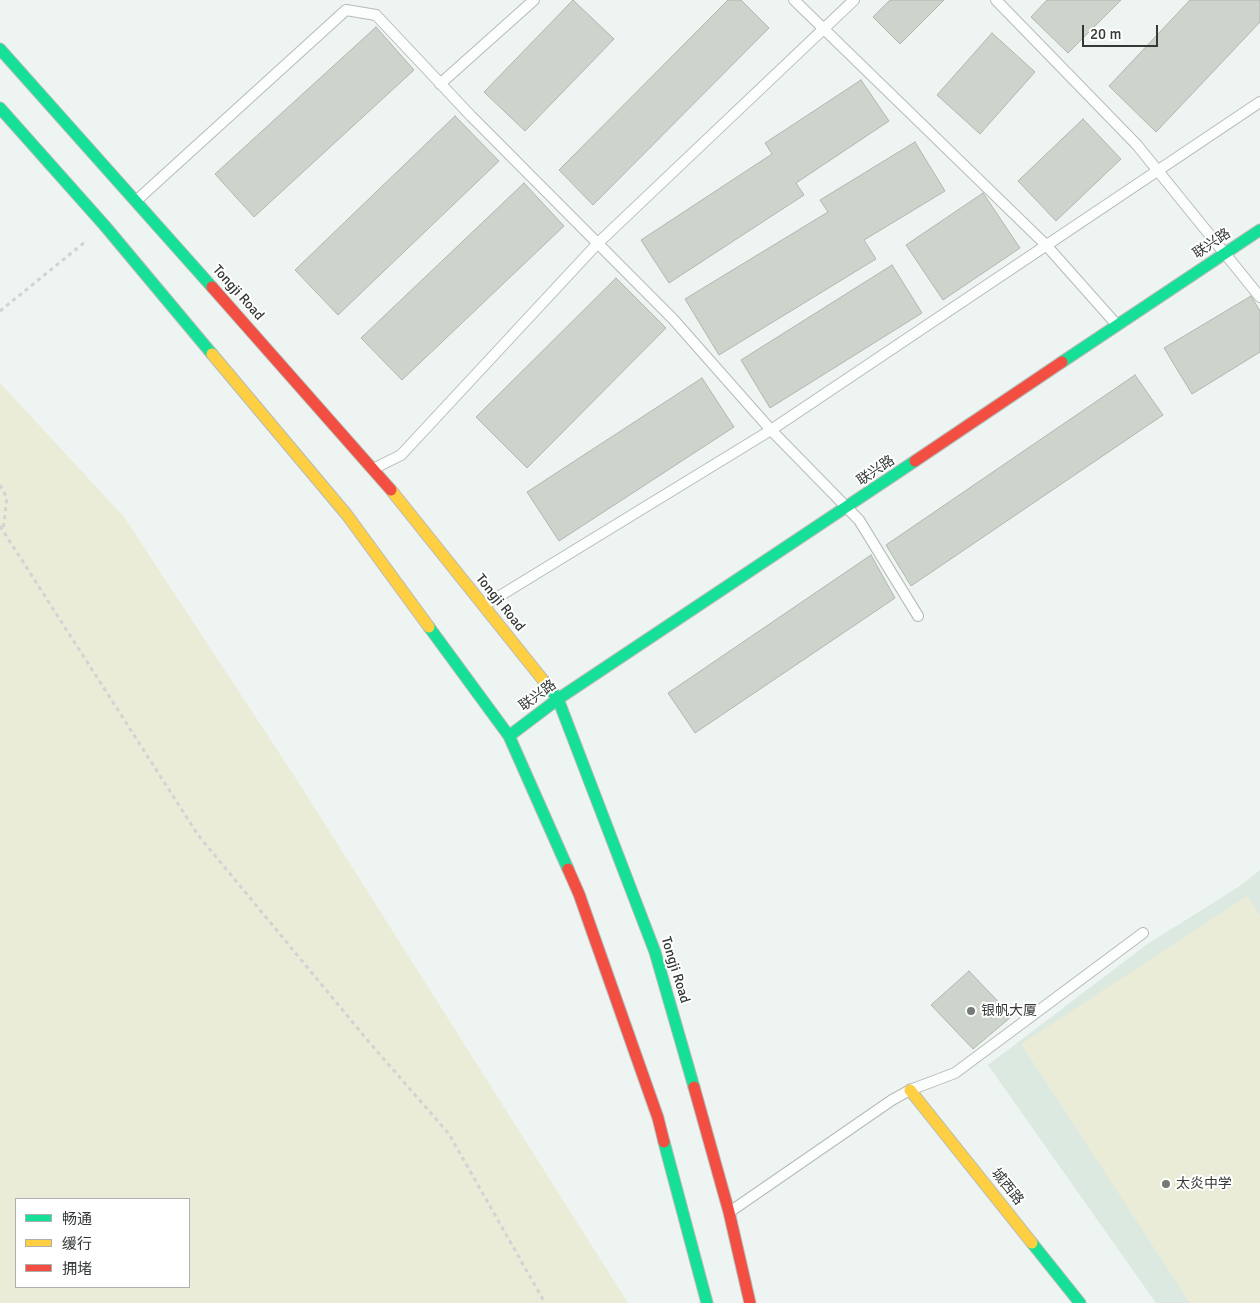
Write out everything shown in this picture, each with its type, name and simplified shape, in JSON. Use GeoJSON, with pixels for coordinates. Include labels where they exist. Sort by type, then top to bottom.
{"type":"FeatureCollection","features":[{"type":"Feature","properties":{"kind":"main road","name":"Tongji Road"},"geometry":{"type":"LineString","coordinates":[[0,49],[374,469],[558,699],[655,952],[729,1212],[750,1303]]}},
{"type":"Feature","properties":{"kind":"main road"},"geometry":{"type":"LineString","coordinates":[[0,108],[105,226],[347,515],[508,736],[580,894],[655,1108],[707,1303]]}},
{"type":"Feature","properties":{"kind":"main road","name":"联兴路"},"geometry":{"type":"LineString","coordinates":[[508,736],[558,699],[846,509],[1260,230]]}},
{"type":"Feature","properties":{"kind":"main road","name":"城西路"},"geometry":{"type":"LineString","coordinates":[[910,1090],[1080,1303]]}},
{"type":"Feature","properties":{"kind":"lane"},"geometry":{"type":"LineString","coordinates":[[440,84],[534,0]]}},
{"type":"Feature","properties":{"kind":"lane"},"geometry":{"type":"LineString","coordinates":[[794,0],[1046,245],[1118,326]]}},
{"type":"Feature","properties":{"kind":"lane"},"geometry":{"type":"LineString","coordinates":[[374,469],[401,455],[598,242],[854,0]]}},
{"type":"Feature","properties":{"kind":"lane"},"geometry":{"type":"LineString","coordinates":[[996,0],[1137,145],[1260,297]]}},
{"type":"Feature","properties":{"kind":"lane"},"geometry":{"type":"LineString","coordinates":[[136,201],[346,10],[376,15],[440,84],[673,320],[771,430],[846,509],[859,520],[918,616]]}},
{"type":"Feature","properties":{"kind":"lane"},"geometry":{"type":"LineString","coordinates":[[483,606],[771,430],[1260,102]]}},
{"type":"Feature","properties":{"kind":"lane"},"geometry":{"type":"LineString","coordinates":[[729,1212],[910,1090],[955,1073],[1143,933]]}},
{"type":"Feature","properties":{"kind":"path"},"geometry":{"type":"LineString","coordinates":[[0,311],[105,226]]}},
{"type":"Feature","properties":{"kind":"path"},"geometry":{"type":"LineString","coordinates":[[0,485],[7,498],[3,531]]}},
{"type":"Feature","properties":{"kind":"path"},"geometry":{"type":"LineString","coordinates":[[0,526],[198,836],[369,1042],[449,1134],[545,1303]]}},
{"type":"Feature","properties":{"kind":"shaded area","name":"太炎中学"},"geometry":{"type":"Polygon","coordinates":[[[1260,870],[1260,1303],[1156,1303],[988,1065],[1146,945],[1240,886],[1260,870]]]}},
{"type":"Feature","properties":{"kind":"green space"},"geometry":{"type":"Polygon","coordinates":[[[0,383],[124,517],[297,780],[628,1303],[0,1303],[0,383]]]}},
{"type":"Feature","properties":{"kind":"green space","name":"太炎中学"},"geometry":{"type":"Polygon","coordinates":[[[1247,896],[1260,915],[1260,1303],[1190,1303],[1021,1044],[1247,896]]]}},
{"type":"Feature","properties":{"kind":"building"},"geometry":{"type":"Polygon","coordinates":[[[573,0],[614,39],[525,131],[484,92],[573,0]]]}},
{"type":"Feature","properties":{"kind":"building"},"geometry":{"type":"Polygon","coordinates":[[[728,0],[741,0],[769,28],[593,205],[559,170],[728,0]]]}},
{"type":"Feature","properties":{"kind":"building"},"geometry":{"type":"Polygon","coordinates":[[[890,0],[944,0],[900,44],[873,17],[890,0]]]}},
{"type":"Feature","properties":{"kind":"building"},"geometry":{"type":"Polygon","coordinates":[[[1047,0],[1121,0],[1068,53],[1031,17],[1047,0]]]}},
{"type":"Feature","properties":{"kind":"building"},"geometry":{"type":"Polygon","coordinates":[[[1190,0],[1260,0],[1260,22],[1156,132],[1109,86],[1190,0]]]}},
{"type":"Feature","properties":{"kind":"building"},"geometry":{"type":"Polygon","coordinates":[[[376,27],[414,70],[254,217],[215,174],[376,27]]]}},
{"type":"Feature","properties":{"kind":"building"},"geometry":{"type":"Polygon","coordinates":[[[992,33],[1035,72],[980,134],[937,95],[992,33]]]}},
{"type":"Feature","properties":{"kind":"building"},"geometry":{"type":"Polygon","coordinates":[[[861,80],[889,121],[796,183],[804,195],[669,283],[641,240],[772,154],[765,143],[861,80]]]}},
{"type":"Feature","properties":{"kind":"building"},"geometry":{"type":"Polygon","coordinates":[[[455,116],[499,161],[338,315],[295,270],[455,116]]]}},
{"type":"Feature","properties":{"kind":"building"},"geometry":{"type":"Polygon","coordinates":[[[1083,119],[1121,159],[1056,221],[1018,181],[1083,119]]]}},
{"type":"Feature","properties":{"kind":"building"},"geometry":{"type":"Polygon","coordinates":[[[915,142],[945,191],[864,240],[876,259],[719,355],[685,299],[828,212],[820,200],[915,142]]]}},
{"type":"Feature","properties":{"kind":"building"},"geometry":{"type":"Polygon","coordinates":[[[524,183],[564,226],[402,380],[361,338],[524,183]]]}},
{"type":"Feature","properties":{"kind":"building"},"geometry":{"type":"Polygon","coordinates":[[[983,193],[1020,248],[943,300],[906,245],[983,193]]]}},
{"type":"Feature","properties":{"kind":"building"},"geometry":{"type":"Polygon","coordinates":[[[892,265],[922,313],[770,408],[741,360],[892,265]]]}},
{"type":"Feature","properties":{"kind":"building"},"geometry":{"type":"Polygon","coordinates":[[[616,278],[666,328],[527,468],[476,417],[616,278]]]}},
{"type":"Feature","properties":{"kind":"building"},"geometry":{"type":"Polygon","coordinates":[[[1251,296],[1260,311],[1260,352],[1192,394],[1164,348],[1251,296]]]}},
{"type":"Feature","properties":{"kind":"building"},"geometry":{"type":"Polygon","coordinates":[[[1135,375],[1163,415],[911,586],[886,545],[1135,375]]]}},
{"type":"Feature","properties":{"kind":"building"},"geometry":{"type":"Polygon","coordinates":[[[702,378],[734,427],[559,541],[527,492],[702,378]]]}},
{"type":"Feature","properties":{"kind":"building"},"geometry":{"type":"Polygon","coordinates":[[[871,555],[895,598],[695,733],[668,693],[871,555]]]}},
{"type":"Feature","properties":{"kind":"building","name":"银帆大厦"},"geometry":{"type":"Polygon","coordinates":[[[969,971],[1012,1016],[973,1049],[931,1005],[969,971]]]}},
{"type":"Feature","properties":{"kind":"traffic: fast"},"geometry":{"type":"LineString","coordinates":[[0,49],[212,287]]}},
{"type":"Feature","properties":{"kind":"traffic: fast"},"geometry":{"type":"LineString","coordinates":[[0,108],[105,226],[212,354]]}},
{"type":"Feature","properties":{"kind":"traffic: fast"},"geometry":{"type":"LineString","coordinates":[[1062,362],[1260,230]]}},
{"type":"Feature","properties":{"kind":"traffic: fast"},"geometry":{"type":"LineString","coordinates":[[509,736],[558,699],[915,461]]}},
{"type":"Feature","properties":{"kind":"traffic: fast"},"geometry":{"type":"LineString","coordinates":[[429,627],[509,736],[568,869]]}},
{"type":"Feature","properties":{"kind":"traffic: fast"},"geometry":{"type":"LineString","coordinates":[[543,680],[558,699],[655,952],[694,1087]]}},
{"type":"Feature","properties":{"kind":"traffic: fast"},"geometry":{"type":"LineString","coordinates":[[664,1142],[707,1303]]}},
{"type":"Feature","properties":{"kind":"traffic: fast"},"geometry":{"type":"LineString","coordinates":[[1032,1243],[1080,1303]]}},
{"type":"Feature","properties":{"kind":"traffic: slow"},"geometry":{"type":"LineString","coordinates":[[212,354],[347,515],[429,627]]}},
{"type":"Feature","properties":{"kind":"traffic: slow"},"geometry":{"type":"LineString","coordinates":[[391,490],[543,680]]}},
{"type":"Feature","properties":{"kind":"traffic: slow"},"geometry":{"type":"LineString","coordinates":[[910,1090],[1032,1243]]}},
{"type":"Feature","properties":{"kind":"traffic: jam"},"geometry":{"type":"LineString","coordinates":[[212,287],[391,490]]}},
{"type":"Feature","properties":{"kind":"traffic: jam"},"geometry":{"type":"LineString","coordinates":[[915,461],[1062,362]]}},
{"type":"Feature","properties":{"kind":"traffic: jam"},"geometry":{"type":"LineString","coordinates":[[568,869],[579,894],[658,1118],[664,1142]]}},
{"type":"Feature","properties":{"kind":"traffic: jam"},"geometry":{"type":"LineString","coordinates":[[694,1087],[729,1212],[750,1303]]}},
{"type":"Feature","properties":{"kind":"place","name":"银帆大厦"},"geometry":{"type":"Point","coordinates":[971,1011]}},
{"type":"Feature","properties":{"kind":"place","name":"太炎中学"},"geometry":{"type":"Point","coordinates":[1166,1184]}}]}
